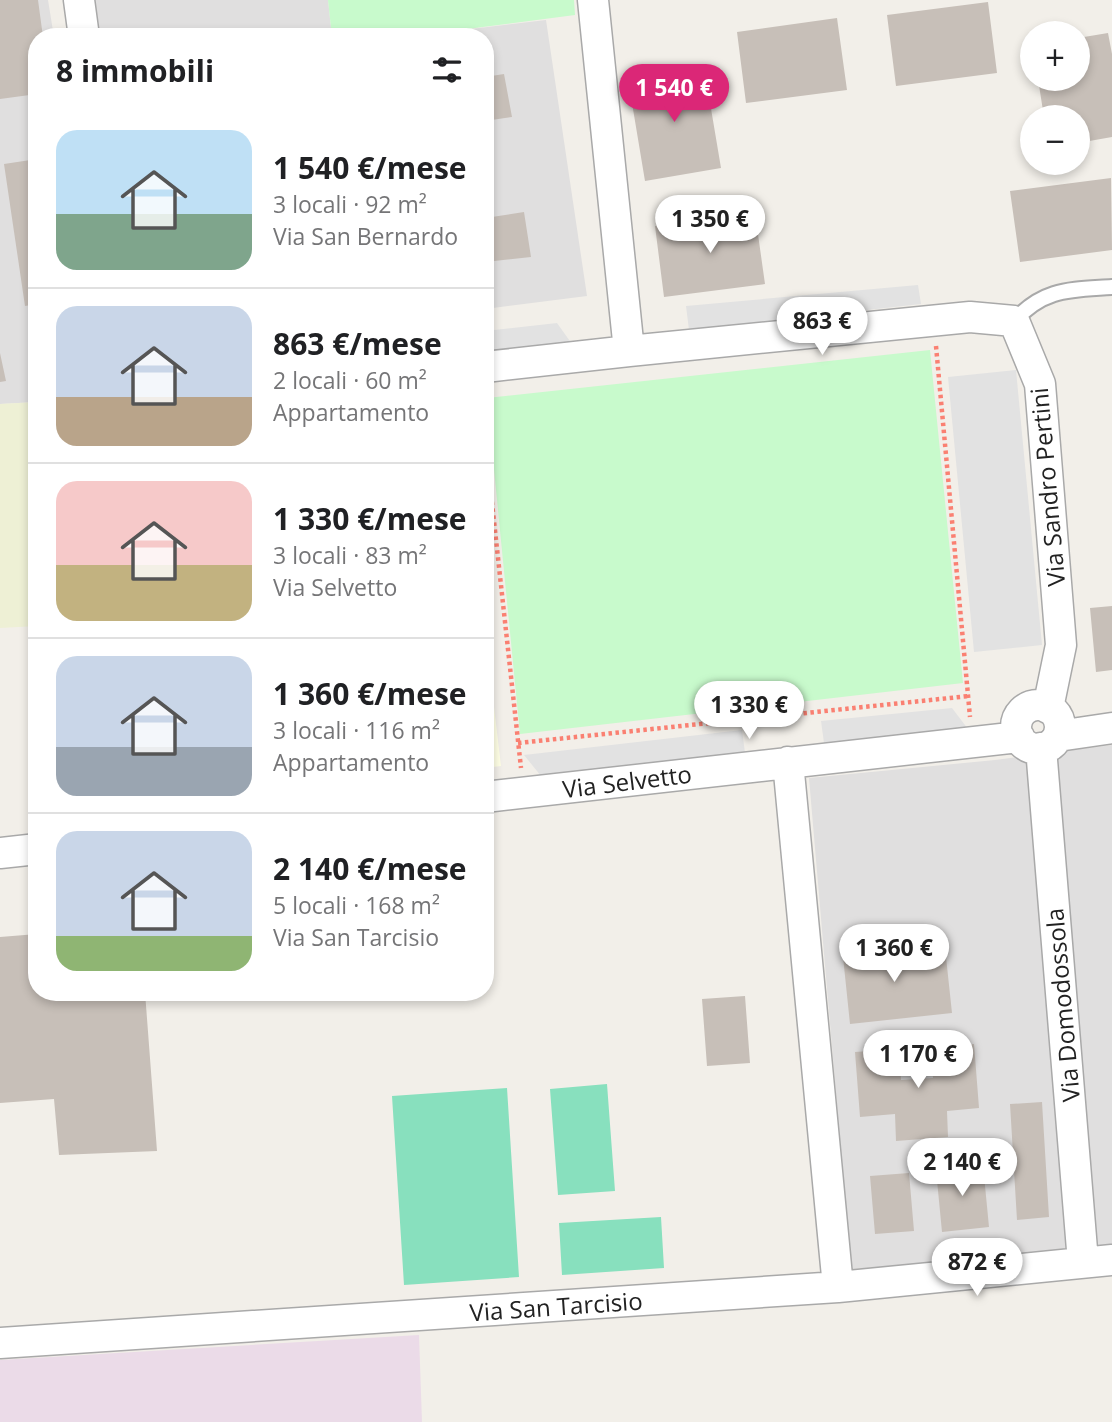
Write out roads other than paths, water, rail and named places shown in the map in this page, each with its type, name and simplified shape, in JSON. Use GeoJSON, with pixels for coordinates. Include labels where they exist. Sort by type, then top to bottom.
{"type":"FeatureCollection","features":[{"type":"Feature","properties":{"kind":"street"},"geometry":{"type":"LineString","coordinates":[[79,0],[83,28]]}},
{"type":"Feature","properties":{"kind":"street"},"geometry":{"type":"LineString","coordinates":[[593,0],[629,351]]}},
{"type":"Feature","properties":{"kind":"street"},"geometry":{"type":"LineString","coordinates":[[494,366],[970,317],[1014,321]]}},
{"type":"Feature","properties":{"kind":"street","name":"Via Sandro Pertini"},"geometry":{"type":"LineString","coordinates":[[1014,321],[1040,384],[1061,645],[1048,708]]}},
{"type":"Feature","properties":{"kind":"street","name":"Via Domodossola"},"geometry":{"type":"LineString","coordinates":[[1048,708],[1058,718],[1039,740],[1098,1261]]}},
{"type":"Feature","properties":{"kind":"street","name":"Via Selvetto"},"geometry":{"type":"LineString","coordinates":[[494,796],[973,742],[1039,740],[1112,728]]}},
{"type":"Feature","properties":{"kind":"street"},"geometry":{"type":"LineString","coordinates":[[788,762],[838,1287]]}},
{"type":"Feature","properties":{"kind":"street"},"geometry":{"type":"LineString","coordinates":[[0,853],[28,850]]}},
{"type":"Feature","properties":{"kind":"street","name":"Via San Tarcisio"},"geometry":{"type":"LineString","coordinates":[[0,1343],[838,1287],[1098,1261]]}},
{"type":"Feature","properties":{"kind":"lane"},"geometry":{"type":"LineString","coordinates":[[1014,321],[1029,305],[1056,291],[1112,287]]}}]}
